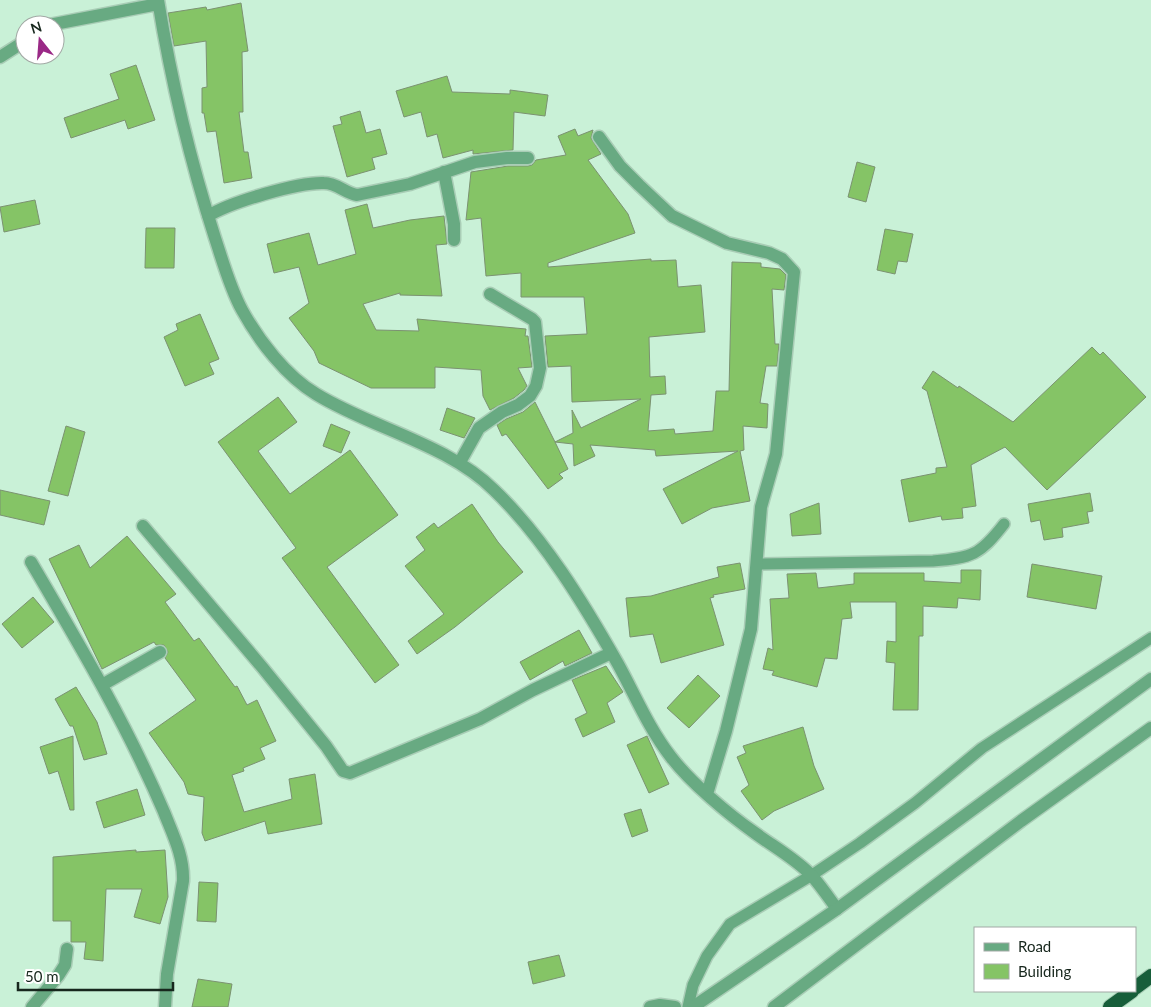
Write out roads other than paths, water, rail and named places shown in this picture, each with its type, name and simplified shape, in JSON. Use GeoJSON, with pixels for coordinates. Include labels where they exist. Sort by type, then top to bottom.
{"type":"FeatureCollection","features":[{"type":"Feature","properties":{"kind":"highway"},"geometry":{"type":"LineString","coordinates":[[1136,987],[1151,976]]}},
{"type":"Feature","properties":{"kind":"highway"},"geometry":{"type":"LineString","coordinates":[[1110,1007],[1131,992]]}},
{"type":"Feature","properties":{"kind":"street"},"geometry":{"type":"LineString","coordinates":[[65,22],[158,2],[181,116],[208,216],[231,287],[242,311],[284,369],[318,396],[460,462],[493,488],[547,550],[611,653],[653,730],[671,757],[707,794],[754,833],[775,846],[812,875],[837,909]]}},
{"type":"Feature","properties":{"kind":"street"},"geometry":{"type":"LineString","coordinates":[[0,58],[15,48]]}},
{"type":"Feature","properties":{"kind":"street"},"geometry":{"type":"LineString","coordinates":[[599,137],[626,172],[672,216],[727,243],[769,253],[782,259],[794,272],[776,454],[762,507],[751,629],[726,731],[707,794]]}},
{"type":"Feature","properties":{"kind":"street"},"geometry":{"type":"LineString","coordinates":[[208,216],[221,209],[256,198],[307,185],[326,183],[336,186],[349,194],[357,195],[410,184],[444,172],[489,160],[528,158]]}},
{"type":"Feature","properties":{"kind":"street"},"geometry":{"type":"LineString","coordinates":[[444,172],[454,224],[454,240]]}},
{"type":"Feature","properties":{"kind":"street"},"geometry":{"type":"LineString","coordinates":[[460,462],[479,428],[490,419],[518,405],[530,396],[536,386],[540,368],[535,322],[490,294]]}},
{"type":"Feature","properties":{"kind":"street"},"geometry":{"type":"LineString","coordinates":[[144,526],[262,667],[326,746],[343,771],[347,773],[480,719],[533,690],[611,653]]}},
{"type":"Feature","properties":{"kind":"street"},"geometry":{"type":"LineString","coordinates":[[31,562],[102,685],[156,792],[184,867],[167,974],[165,1007]]}},
{"type":"Feature","properties":{"kind":"street"},"geometry":{"type":"LineString","coordinates":[[102,685],[160,652]]}},
{"type":"Feature","properties":{"kind":"street"},"geometry":{"type":"LineString","coordinates":[[693,1007],[837,909],[1151,678]]}},
{"type":"Feature","properties":{"kind":"street"},"geometry":{"type":"LineString","coordinates":[[774,1007],[1021,822],[1151,728]]}},
{"type":"Feature","properties":{"kind":"street"},"geometry":{"type":"LineString","coordinates":[[32,1007],[65,966],[67,949]]}},
{"type":"Feature","properties":{"kind":"street"},"geometry":{"type":"LineString","coordinates":[[650,1007],[674,1007]]}},
{"type":"Feature","properties":{"kind":"lane"},"geometry":{"type":"LineString","coordinates":[[757,564],[955,559],[983,549],[1004,524]]}},
{"type":"Feature","properties":{"kind":"lane"},"geometry":{"type":"LineString","coordinates":[[688,1007],[693,985],[707,956],[730,924],[812,875],[915,803],[982,748],[1151,638]]}}]}
